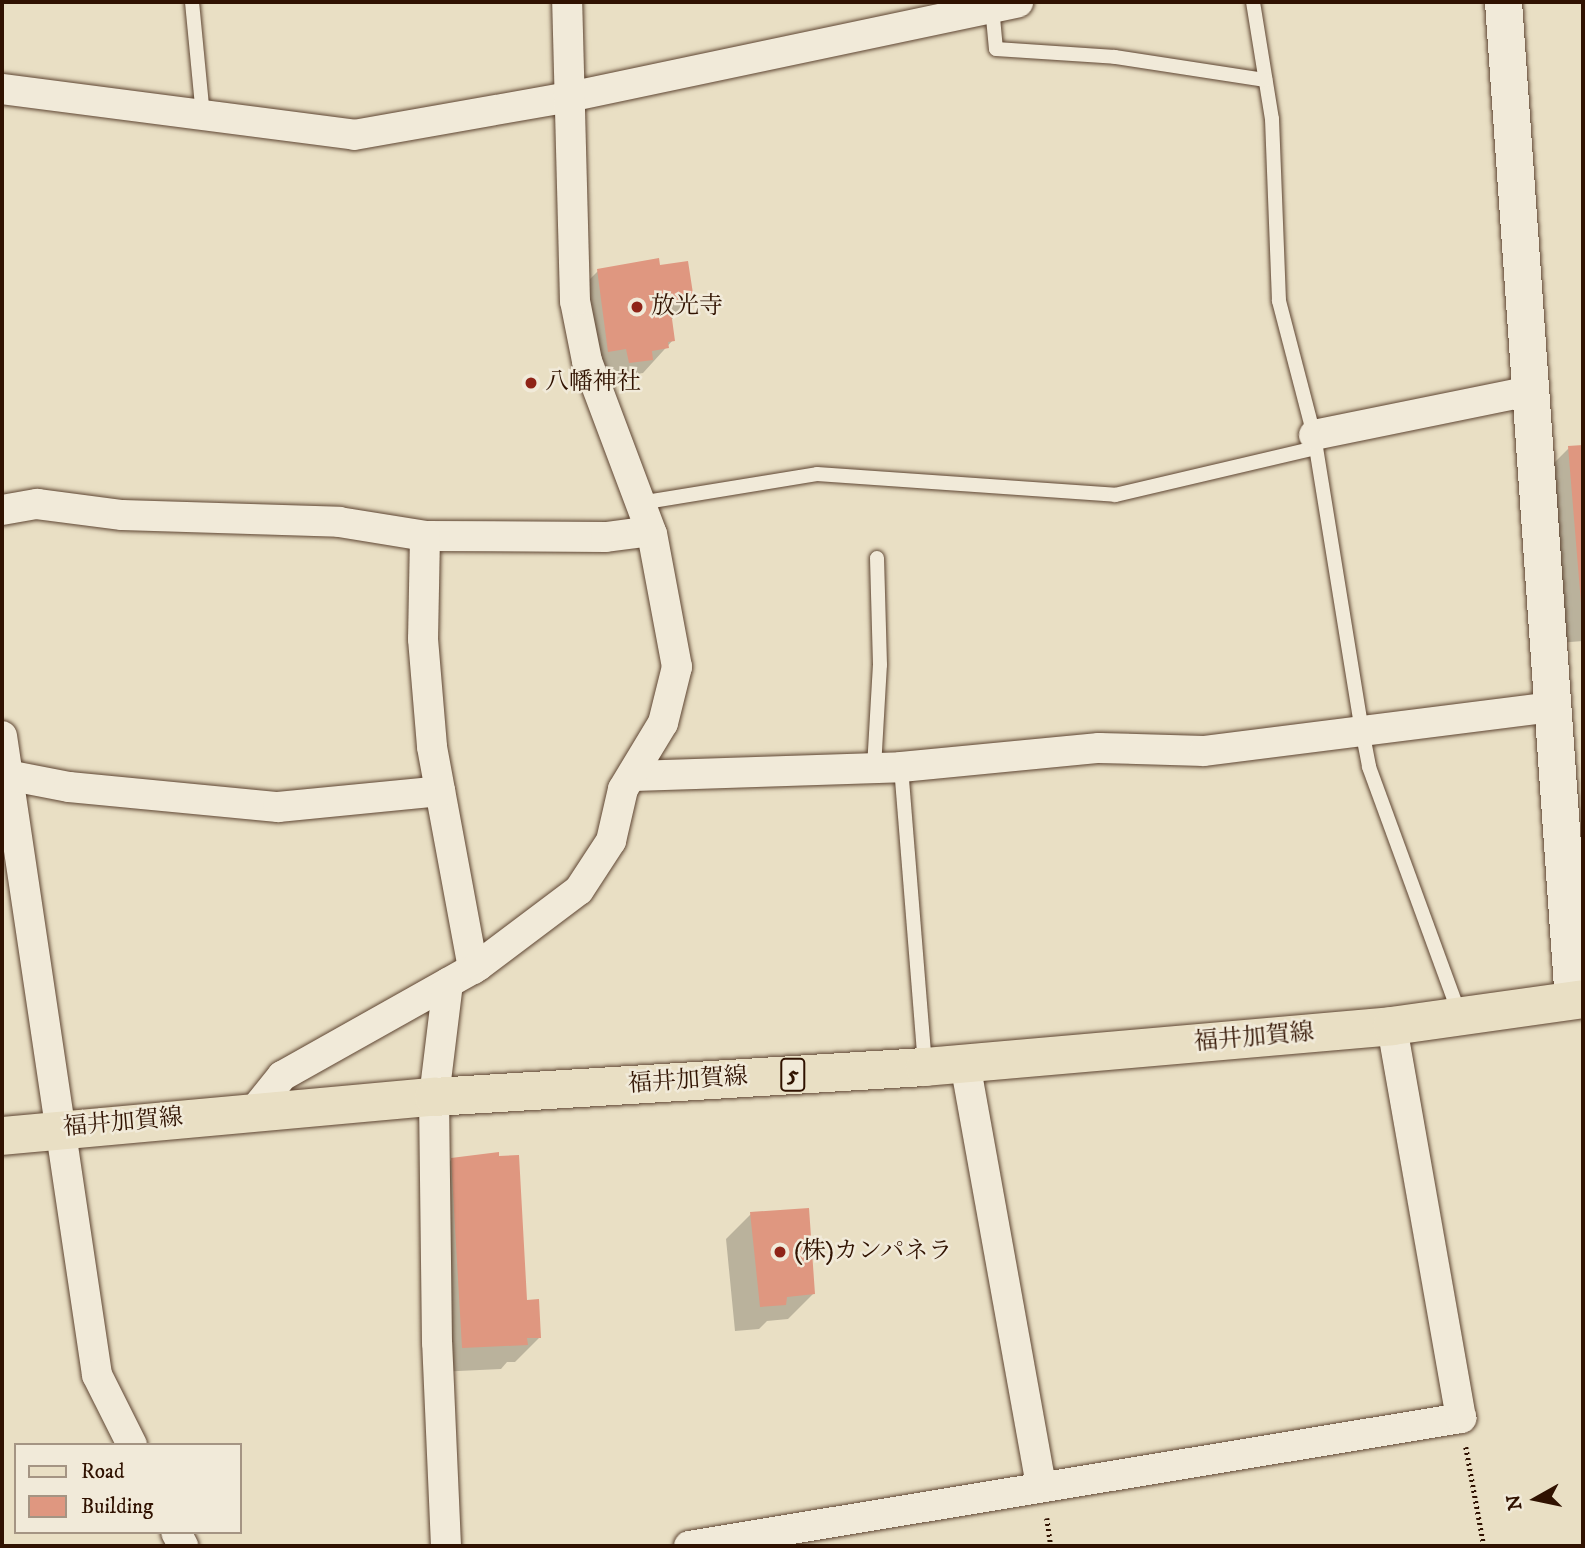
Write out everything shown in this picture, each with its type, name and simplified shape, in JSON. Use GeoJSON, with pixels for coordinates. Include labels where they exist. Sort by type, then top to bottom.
{"type":"FeatureCollection","features":[{"type":"Feature","properties":{"kind":"main road","name":"福井加賀線"},"geometry":{"type":"LineString","coordinates":[[2,1136],[59,1128],[434,1097],[925,1067],[1392,1026],[1578,999]]}},
{"type":"Feature","properties":{"kind":"street"},"geometry":{"type":"LineString","coordinates":[[254,1111],[282,1076],[460,976],[579,890],[611,841],[623,789],[634,776],[663,723],[677,667],[651,531],[587,361],[575,302],[568,2]]}},
{"type":"Feature","properties":{"kind":"street"},"geometry":{"type":"LineString","coordinates":[[1503,2],[1552,707],[1578,999]]}},
{"type":"Feature","properties":{"kind":"street"},"geometry":{"type":"LineString","coordinates":[[2,89],[354,135],[569,97],[1005,5]]}},
{"type":"Feature","properties":{"kind":"street"},"geometry":{"type":"LineString","coordinates":[[1315,442],[1530,391]]}},
{"type":"Feature","properties":{"kind":"street"},"geometry":{"type":"LineString","coordinates":[[2,510],[37,503],[122,515],[339,522],[425,536],[606,537],[651,531]]}},
{"type":"Feature","properties":{"kind":"street"},"geometry":{"type":"LineString","coordinates":[[425,536],[423,639],[432,747],[440,791],[460,976],[434,1097],[437,1342],[446,1546]]}},
{"type":"Feature","properties":{"kind":"street"},"geometry":{"type":"LineString","coordinates":[[634,776],[888,768],[1099,748],[1204,751],[1552,707]]}},
{"type":"Feature","properties":{"kind":"street"},"geometry":{"type":"LineString","coordinates":[[2,736],[97,1375],[131,1443]]}},
{"type":"Feature","properties":{"kind":"street"},"geometry":{"type":"LineString","coordinates":[[7,775],[82,788],[278,807],[440,791]]}},
{"type":"Feature","properties":{"kind":"street"},"geometry":{"type":"LineString","coordinates":[[690,1546],[1461,1418],[1392,1026]]}},
{"type":"Feature","properties":{"kind":"street"},"geometry":{"type":"LineString","coordinates":[[965,1063],[1041,1486]]}},
{"type":"Feature","properties":{"kind":"lane"},"geometry":{"type":"LineString","coordinates":[[192,2],[203,117]]}},
{"type":"Feature","properties":{"kind":"lane"},"geometry":{"type":"LineString","coordinates":[[1253,2],[1272,118],[1279,301],[1315,442],[1369,767],[1461,1017]]}},
{"type":"Feature","properties":{"kind":"lane"},"geometry":{"type":"LineString","coordinates":[[1005,5],[996,49],[1115,57],[1265,80]]}},
{"type":"Feature","properties":{"kind":"lane"},"geometry":{"type":"LineString","coordinates":[[640,503],[817,474],[1115,495],[1315,442]]}},
{"type":"Feature","properties":{"kind":"lane"},"geometry":{"type":"LineString","coordinates":[[877,558],[880,665],[888,768],[925,1067]]}},
{"type":"Feature","properties":{"kind":"path"},"geometry":{"type":"LineString","coordinates":[[1461,1418],[1484,1546]]}},
{"type":"Feature","properties":{"kind":"building"},"geometry":{"type":"Polygon","coordinates":[[[659,258],[660,265],[688,261],[694,300],[670,304],[675,341],[668,342],[669,348],[652,351],[653,360],[629,363],[626,349],[608,352],[597,269],[659,258]]]}},
{"type":"Feature","properties":{"kind":"building"},"geometry":{"type":"Polygon","coordinates":[[[1583,445],[1583,603],[1581,603],[1568,446],[1583,445]]]}},
{"type":"Feature","properties":{"kind":"building"},"geometry":{"type":"Polygon","coordinates":[[[499,1152],[499,1156],[519,1155],[527,1300],[539,1299],[541,1338],[527,1338],[528,1345],[462,1348],[451,1158],[499,1152]]]}},
{"type":"Feature","properties":{"kind":"building"},"geometry":{"type":"Polygon","coordinates":[[[809,1208],[815,1294],[787,1297],[786,1305],[760,1307],[750,1212],[809,1208]]]}},
{"type":"Feature","properties":{"kind":"place","name":"放光寺"},"geometry":{"type":"Point","coordinates":[637,307]}},
{"type":"Feature","properties":{"kind":"place","name":"八幡神社"},"geometry":{"type":"Point","coordinates":[531,383]}},
{"type":"Feature","properties":{"kind":"place","name":"(株)カンパネラ"},"geometry":{"type":"Point","coordinates":[780,1252]}}]}
